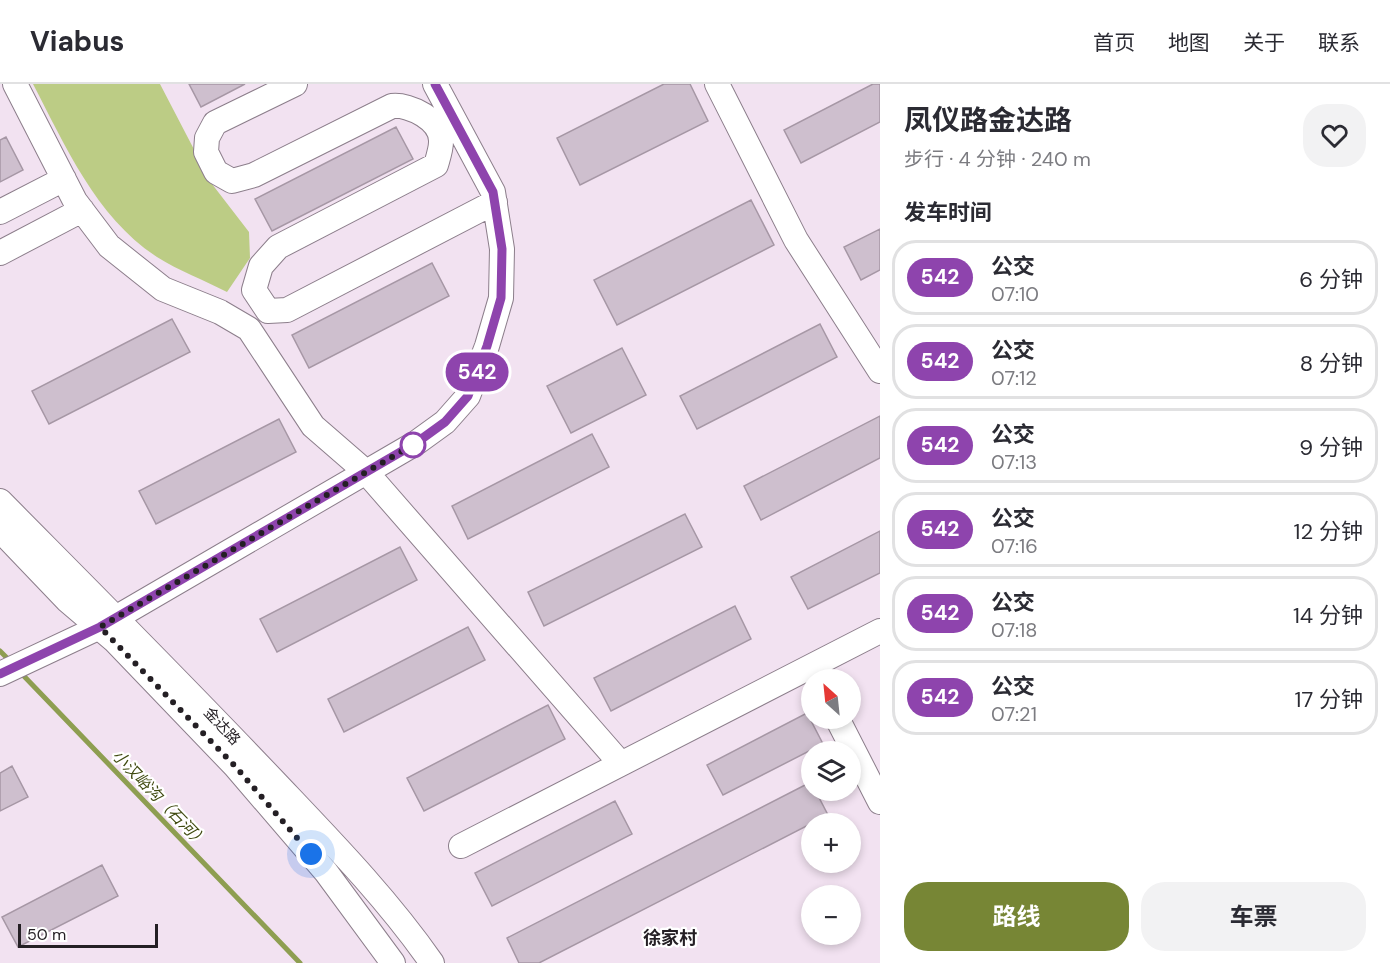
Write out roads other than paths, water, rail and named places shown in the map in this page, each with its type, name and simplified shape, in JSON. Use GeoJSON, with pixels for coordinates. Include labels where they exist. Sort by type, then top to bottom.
{"type":"FeatureCollection","features":[{"type":"Feature","properties":{"kind":"street"},"geometry":{"type":"LineString","coordinates":[[15,84],[64,179],[82,210],[109,246],[163,289],[220,312],[249,329],[313,426],[366,472],[621,764]]}},
{"type":"Feature","properties":{"kind":"street"},"geometry":{"type":"LineString","coordinates":[[294,84],[215,123],[207,138],[206,152],[216,172],[232,180],[254,175],[392,106],[404,105],[432,121],[442,139],[436,165],[278,247],[261,266],[254,290],[268,311],[287,310],[495,202]]}},
{"type":"Feature","properties":{"kind":"street"},"geometry":{"type":"LineString","coordinates":[[0,674],[107,622],[416,443],[445,422],[468,396],[487,346],[501,298],[502,249],[493,192],[435,84]]}},
{"type":"Feature","properties":{"kind":"street"},"geometry":{"type":"LineString","coordinates":[[717,84],[796,240],[880,371]]}},
{"type":"Feature","properties":{"kind":"street"},"geometry":{"type":"LineString","coordinates":[[0,212],[64,179]]}},
{"type":"Feature","properties":{"kind":"street"},"geometry":{"type":"LineString","coordinates":[[0,253],[82,210]]}},
{"type":"Feature","properties":{"kind":"street","name":"金达路"},"geometry":{"type":"LineString","coordinates":[[0,501],[258,792],[326,872],[393,963]]}},
{"type":"Feature","properties":{"kind":"street","name":"金达路"},"geometry":{"type":"LineString","coordinates":[[0,530],[68,600],[107,622],[348,859],[411,933],[432,963]]}},
{"type":"Feature","properties":{"kind":"street"},"geometry":{"type":"LineString","coordinates":[[819,669],[880,631]]}},
{"type":"Feature","properties":{"kind":"street"},"geometry":{"type":"LineString","coordinates":[[461,846],[621,764],[801,679]]}},
{"type":"Feature","properties":{"kind":"street"},"geometry":{"type":"LineString","coordinates":[[843,729],[880,802]]}},
{"type":"Feature","properties":{"kind":"waterway","name":"小汉峪沟（石河）"},"geometry":{"type":"LineString","coordinates":[[0,651],[10,661]]}},
{"type":"Feature","properties":{"kind":"waterway","name":"小汉峪沟（石河）"},"geometry":{"type":"LineString","coordinates":[[20,672],[300,963]]}},
{"type":"Feature","properties":{"kind":"district","name":"徐家村"},"geometry":{"type":"Point","coordinates":[670,938]}}]}
